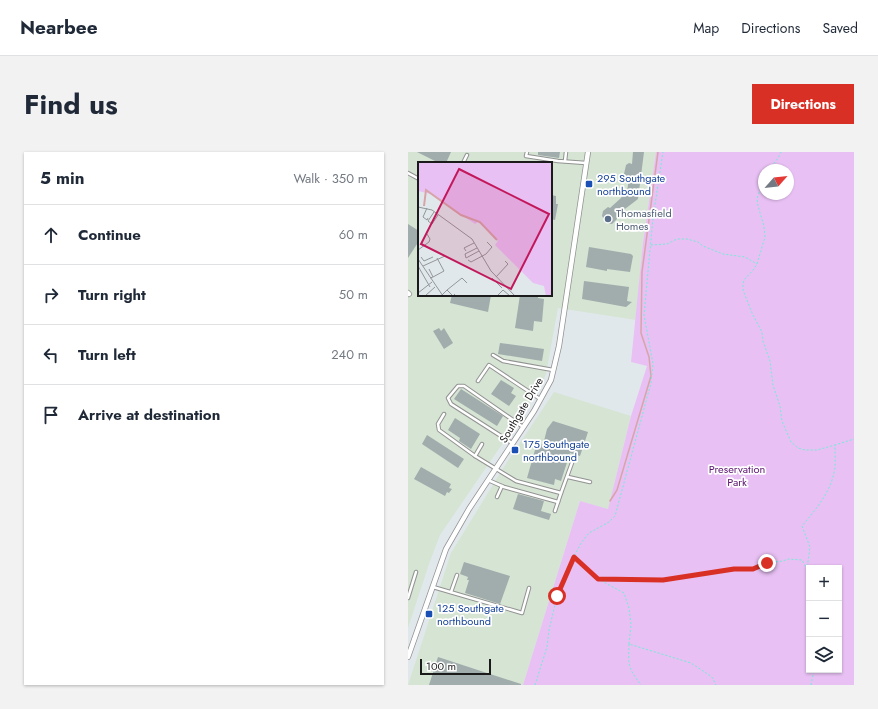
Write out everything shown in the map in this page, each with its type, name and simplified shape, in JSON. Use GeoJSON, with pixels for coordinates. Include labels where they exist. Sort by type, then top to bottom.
{"type":"FeatureCollection","features":[{"type":"Feature","properties":{"kind":"street","name":"Southgate Drive"},"geometry":{"type":"LineString","coordinates":[[408,658],[446,549],[469,509],[523,427],[551,380],[559,346],[588,152]]}},
{"type":"Feature","properties":{"kind":"lane"},"geometry":{"type":"LineString","coordinates":[[527,152],[526,156],[558,161],[586,163]]}},
{"type":"Feature","properties":{"kind":"lane"},"geometry":{"type":"LineString","coordinates":[[565,161],[566,152]]}},
{"type":"Feature","properties":{"kind":"lane"},"geometry":{"type":"LineString","coordinates":[[464,162],[467,155]]}},
{"type":"Feature","properties":{"kind":"lane"},"geometry":{"type":"LineString","coordinates":[[408,173],[418,178]]}},
{"type":"Feature","properties":{"kind":"lane"},"geometry":{"type":"LineString","coordinates":[[493,355],[503,361],[553,370]]}},
{"type":"Feature","properties":{"kind":"lane"},"geometry":{"type":"LineString","coordinates":[[478,381],[489,365],[540,399]]}},
{"type":"Feature","properties":{"kind":"lane"},"geometry":{"type":"LineString","coordinates":[[512,443],[451,404],[448,398],[458,386],[464,386],[523,427]]}},
{"type":"Feature","properties":{"kind":"lane"},"geometry":{"type":"LineString","coordinates":[[444,414],[438,424],[439,430],[475,456],[516,481],[562,493]]}},
{"type":"Feature","properties":{"kind":"lane"},"geometry":{"type":"LineString","coordinates":[[475,456],[482,444]]}},
{"type":"Feature","properties":{"kind":"lane"},"geometry":{"type":"LineString","coordinates":[[555,511],[573,460]]}},
{"type":"Feature","properties":{"kind":"lane"},"geometry":{"type":"LineString","coordinates":[[568,476],[590,482]]}},
{"type":"Feature","properties":{"kind":"lane"},"geometry":{"type":"LineString","coordinates":[[488,480],[502,486],[558,502]]}},
{"type":"Feature","properties":{"kind":"lane"},"geometry":{"type":"LineString","coordinates":[[497,497],[502,486]]}},
{"type":"Feature","properties":{"kind":"lane"},"geometry":{"type":"LineString","coordinates":[[408,598],[416,572]]}},
{"type":"Feature","properties":{"kind":"lane"},"geometry":{"type":"LineString","coordinates":[[451,592],[457,575]]}},
{"type":"Feature","properties":{"kind":"lane"},"geometry":{"type":"LineString","coordinates":[[432,586],[522,613],[530,588]]}},
{"type":"Feature","properties":{"kind":"path"},"geometry":{"type":"LineString","coordinates":[[536,685],[547,647],[549,630],[557,596],[574,557],[581,543],[589,533],[610,522],[615,516],[651,383],[653,364],[644,315],[653,218],[663,152]]}},
{"type":"Feature","properties":{"kind":"path"},"geometry":{"type":"LineString","coordinates":[[774,164],[781,152]]}},
{"type":"Feature","properties":{"kind":"path"},"geometry":{"type":"LineString","coordinates":[[758,196],[758,206],[764,226],[765,237],[757,264],[744,280],[743,285],[752,313],[762,332],[763,341],[770,361],[773,385],[786,432],[791,442],[798,448],[805,450],[818,450],[854,439]]}},
{"type":"Feature","properties":{"kind":"path"},"geometry":{"type":"LineString","coordinates":[[650,245],[667,244],[677,239],[687,239],[698,242],[703,246],[723,254],[745,257],[757,264]]}},
{"type":"Feature","properties":{"kind":"path"},"geometry":{"type":"LineString","coordinates":[[808,565],[810,547],[802,526],[824,499],[830,486],[834,472],[835,445]]}},
{"type":"Feature","properties":{"kind":"path"},"geometry":{"type":"LineString","coordinates":[[574,557],[598,579],[624,593],[629,608],[631,625],[628,662],[631,672],[641,685]]}},
{"type":"Feature","properties":{"kind":"path"},"geometry":{"type":"LineString","coordinates":[[598,579],[663,580],[734,569],[753,569],[767,563],[788,559],[802,560],[806,567]]}},
{"type":"Feature","properties":{"kind":"path"},"geometry":{"type":"LineString","coordinates":[[629,644],[691,663],[712,677],[716,685]]}},
{"type":"Feature","properties":{"kind":"path"},"geometry":{"type":"LineString","coordinates":[[811,685],[813,673]]}},
{"type":"Feature","properties":{"kind":"shaded area"},"geometry":{"type":"Polygon","coordinates":[[[408,152],[656,152],[643,243],[636,320],[558,308],[546,374],[539,390],[440,535],[408,628],[408,152]]]}},
{"type":"Feature","properties":{"kind":"shaded area"},"geometry":{"type":"Polygon","coordinates":[[[554,392],[631,416],[608,509],[580,501],[523,685],[408,685],[451,553],[502,470],[554,392]]]}},
{"type":"Feature","properties":{"kind":"green space","name":"Preservation Park"},"geometry":{"type":"Polygon","coordinates":[[[656,152],[854,152],[854,685],[523,685],[580,501],[608,509],[631,416],[647,366],[631,362],[643,243],[656,152]]]}},
{"type":"Feature","properties":{"kind":"building"},"geometry":{"type":"Polygon","coordinates":[[[417,152],[451,152],[446,162],[437,162],[417,152]]]}},
{"type":"Feature","properties":{"kind":"building"},"geometry":{"type":"Polygon","coordinates":[[[538,152],[560,152],[559,158],[538,155],[538,152]]]}},
{"type":"Feature","properties":{"kind":"building"},"geometry":{"type":"Polygon","coordinates":[[[633,152],[644,152],[638,199],[617,215],[617,219],[612,224],[607,223],[602,216],[603,211],[608,207],[610,208],[621,198],[623,192],[627,192],[629,178],[627,178],[624,174],[626,165],[629,163],[632,164],[633,152]]]}},
{"type":"Feature","properties":{"kind":"building"},"geometry":{"type":"Polygon","coordinates":[[[552,195],[556,196],[556,204],[558,204],[555,220],[552,219],[552,195]]]}},
{"type":"Feature","properties":{"kind":"building"},"geometry":{"type":"Polygon","coordinates":[[[408,224],[418,230],[418,243],[408,258],[408,224]]]}},
{"type":"Feature","properties":{"kind":"building"},"geometry":{"type":"Polygon","coordinates":[[[589,247],[631,254],[633,256],[630,272],[607,269],[607,271],[586,267],[589,247]]]}},
{"type":"Feature","properties":{"kind":"building"},"geometry":{"type":"Polygon","coordinates":[[[584,281],[629,287],[627,301],[632,302],[626,307],[582,299],[584,281]]]}},
{"type":"Feature","properties":{"kind":"building"},"geometry":{"type":"Polygon","coordinates":[[[452,296],[491,296],[488,312],[450,303],[452,296]]]}},
{"type":"Feature","properties":{"kind":"building"},"geometry":{"type":"Polygon","coordinates":[[[520,296],[538,296],[538,298],[544,299],[542,322],[534,321],[533,331],[515,328],[520,296]]]}},
{"type":"Feature","properties":{"kind":"building"},"geometry":{"type":"Polygon","coordinates":[[[439,328],[441,331],[444,328],[453,343],[444,349],[433,331],[439,328]]]}},
{"type":"Feature","properties":{"kind":"building"},"geometry":{"type":"Polygon","coordinates":[[[500,343],[544,349],[542,361],[498,354],[500,343]]]}},
{"type":"Feature","properties":{"kind":"building"},"geometry":{"type":"Polygon","coordinates":[[[501,380],[514,388],[511,393],[516,396],[509,406],[491,394],[501,380]]]}},
{"type":"Feature","properties":{"kind":"building"},"geometry":{"type":"Polygon","coordinates":[[[461,389],[503,416],[497,426],[454,399],[461,389]]]}},
{"type":"Feature","properties":{"kind":"building"},"geometry":{"type":"Polygon","coordinates":[[[455,418],[480,434],[471,449],[459,441],[460,438],[448,430],[455,418]]]}},
{"type":"Feature","properties":{"kind":"building"},"geometry":{"type":"Polygon","coordinates":[[[553,421],[588,432],[580,456],[570,453],[561,481],[555,479],[554,485],[527,478],[537,443],[543,445],[547,429],[553,421]]]}},
{"type":"Feature","properties":{"kind":"building"},"geometry":{"type":"Polygon","coordinates":[[[427,435],[464,459],[458,468],[422,444],[427,435]]]}},
{"type":"Feature","properties":{"kind":"building"},"geometry":{"type":"Polygon","coordinates":[[[421,467],[451,484],[449,488],[452,489],[449,493],[447,492],[445,496],[414,479],[421,467]]]}},
{"type":"Feature","properties":{"kind":"building"},"geometry":{"type":"Polygon","coordinates":[[[518,494],[544,501],[541,511],[551,514],[549,520],[513,509],[518,494]]]}},
{"type":"Feature","properties":{"kind":"building"},"geometry":{"type":"Polygon","coordinates":[[[464,562],[510,576],[500,604],[465,593],[469,580],[467,580],[468,577],[460,574],[464,562]]]}},
{"type":"Feature","properties":{"kind":"building"},"geometry":{"type":"Polygon","coordinates":[[[438,657],[521,684],[521,685],[429,685],[438,657]]]}},
{"type":"Feature","properties":{"kind":"waterway"},"geometry":{"type":"LineString","coordinates":[[610,501],[617,490],[651,376],[649,357],[641,333],[642,272],[658,152]]}},
{"type":"Feature","properties":{"kind":"place","name":"295 Southgate northbound"},"geometry":{"type":"Point","coordinates":[589,184]}},
{"type":"Feature","properties":{"kind":"place","name":"Thomasfield Homes"},"geometry":{"type":"Point","coordinates":[608,219]}},
{"type":"Feature","properties":{"kind":"place","name":"175 Southgate northbound"},"geometry":{"type":"Point","coordinates":[515,450]}},
{"type":"Feature","properties":{"kind":"place","name":"125 Southgate northbound"},"geometry":{"type":"Point","coordinates":[429,614]}},
{"type":"Feature","properties":{"kind":"route"},"geometry":{"type":"LineString","coordinates":[[557,596],[574,557],[598,579],[663,580],[734,569],[753,569],[767,563]]}}]}
